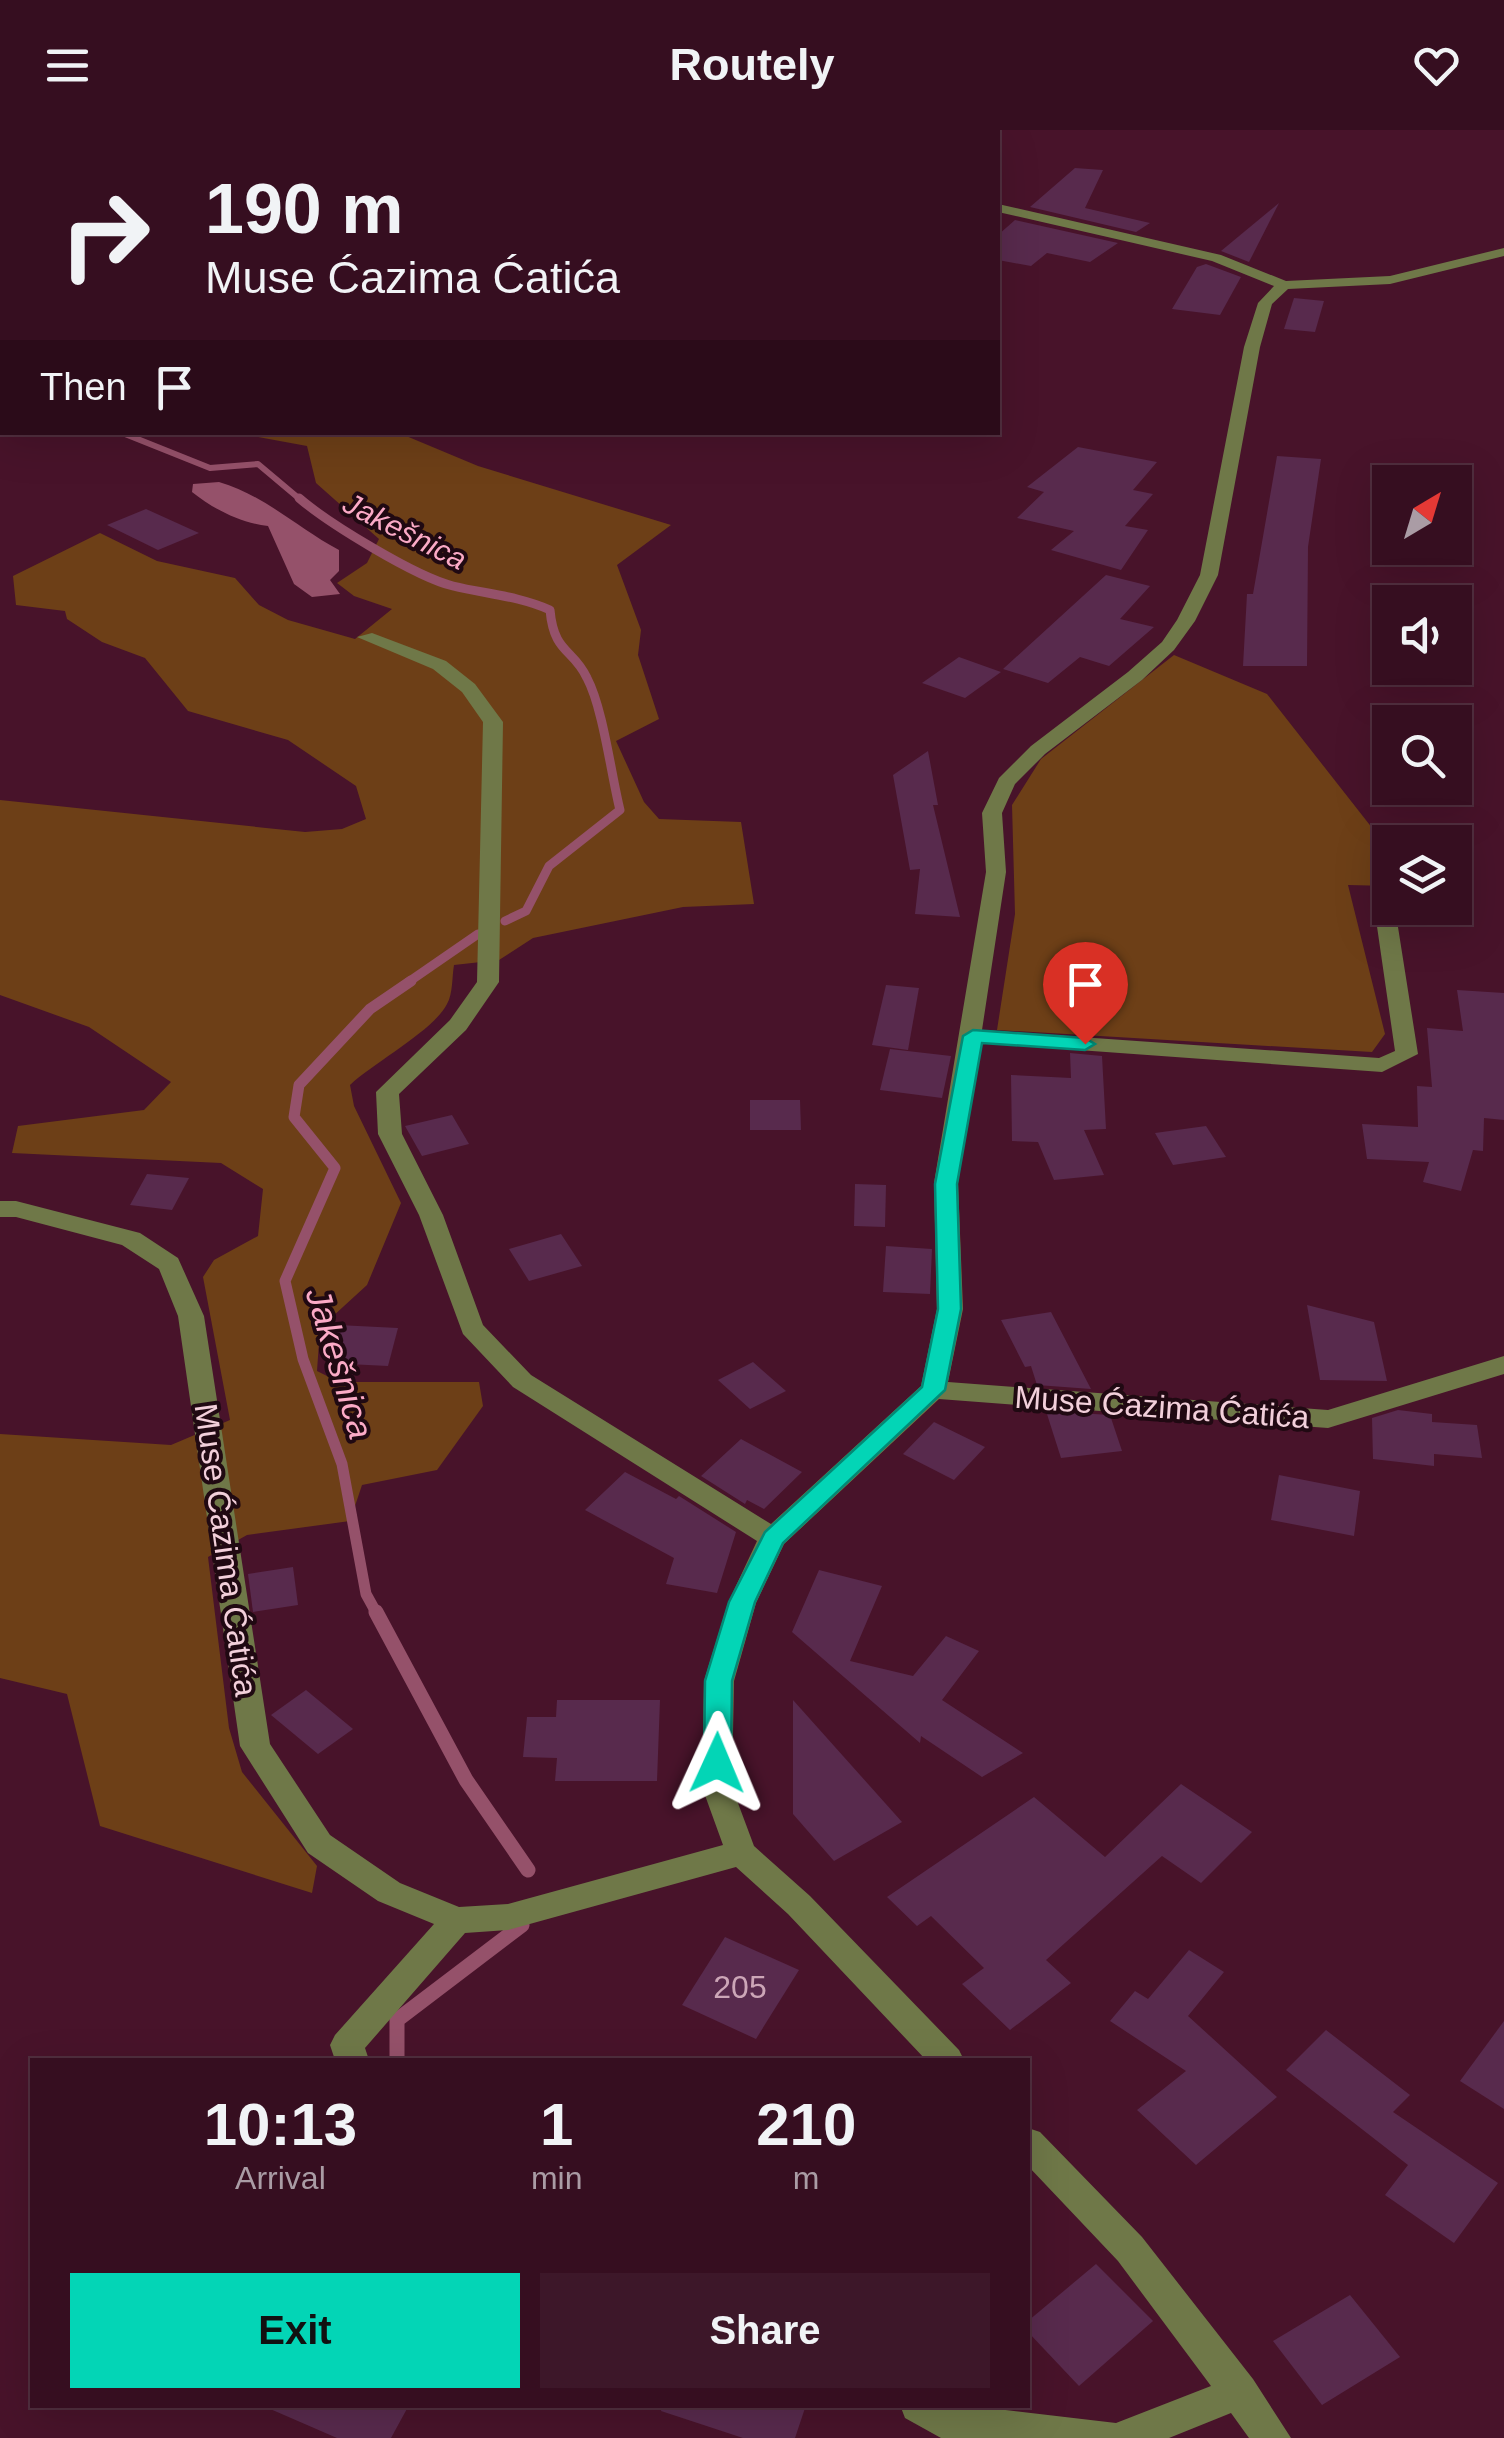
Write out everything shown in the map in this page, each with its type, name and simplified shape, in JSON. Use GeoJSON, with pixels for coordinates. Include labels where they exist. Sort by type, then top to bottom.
{"type":"FeatureCollection","features":[{"type":"Feature","properties":{"kind":"street"},"geometry":{"type":"LineString","coordinates":[[1000,208],[1216,258],[1284,285],[1390,280],[1504,252]]}},
{"type":"Feature","properties":{"kind":"street"},"geometry":{"type":"LineString","coordinates":[[946,2058],[799,1905],[742,1853],[717,1787],[718,1681],[742,1602],[774,1538],[933,1390],[950,1309],[946,1184],[973,1036],[996,872],[992,812],[1006,782],[1038,750],[1135,676],[1168,646],[1186,620],[1210,575],[1260,318],[1270,295],[1284,285]]}},
{"type":"Feature","properties":{"kind":"street"},"geometry":{"type":"LineString","coordinates":[[366,637],[448,669],[476,692],[493,722],[488,982],[482,998],[458,1026],[387,1092],[390,1134],[430,1215],[472,1328],[522,1381],[774,1538]]}},
{"type":"Feature","properties":{"kind":"street"},"geometry":{"type":"LineString","coordinates":[[973,1036],[1382,1065],[1407,1054],[1387,925]]}},
{"type":"Feature","properties":{"kind":"street","name":"Muse Ćazima Ćatića"},"geometry":{"type":"LineString","coordinates":[[0,1209],[16,1209],[131,1239],[169,1264],[191,1316],[255,1746],[319,1844],[389,1892],[457,1920],[508,1917],[742,1853]]}},
{"type":"Feature","properties":{"kind":"street","name":"Muse Ćazima Ćatića"},"geometry":{"type":"LineString","coordinates":[[933,1390],[1328,1418],[1504,1365]]}},
{"type":"Feature","properties":{"kind":"street"},"geometry":{"type":"LineString","coordinates":[[351,2058],[347,2045],[457,1920]]}},
{"type":"Feature","properties":{"kind":"street"},"geometry":{"type":"LineString","coordinates":[[1030,2145],[1130,2249],[1272,2438]]}},
{"type":"Feature","properties":{"kind":"street"},"geometry":{"type":"LineString","coordinates":[[1124,2438],[1240,2392]]}},
{"type":"Feature","properties":{"kind":"street"},"geometry":{"type":"LineString","coordinates":[[923,2408],[944,2421],[1108,2438]]}},
{"type":"Feature","properties":{"kind":"shaded area"},"geometry":{"type":"Polygon","coordinates":[[[247,435],[404,435],[478,466],[671,525],[617,565],[641,630],[638,655],[659,719],[616,741],[644,802],[659,819],[741,822],[754,904],[683,907],[533,938],[499,960],[454,965],[450,995],[440,1014],[350,1085],[354,1106],[401,1203],[367,1285],[320,1328],[317,1371],[339,1382],[479,1382],[483,1406],[437,1470],[362,1485],[350,1521],[247,1535],[208,1557],[229,1728],[242,1772],[317,1866],[312,1893],[100,1826],[67,1694],[0,1678],[0,1434],[171,1445],[230,1420],[203,1277],[214,1260],[258,1236],[263,1189],[221,1163],[12,1153],[18,1126],[144,1110],[171,1082],[89,1027],[0,995],[0,800],[305,832],[342,829],[366,819],[356,786],[288,740],[188,711],[145,658],[102,642],[67,619],[65,611],[16,605],[13,576],[100,533],[157,561],[235,578],[259,605],[288,620],[355,639],[392,609],[354,596],[337,583],[367,563],[379,539],[316,483],[307,446],[247,435]]]}},
{"type":"Feature","properties":{"kind":"shaded area"},"geometry":{"type":"Polygon","coordinates":[[[219,482],[266,504],[339,550],[339,571],[330,580],[340,594],[312,597],[294,584],[268,526],[228,514],[192,492],[193,484],[219,482]]]}},
{"type":"Feature","properties":{"kind":"shaded area"},"geometry":{"type":"Polygon","coordinates":[[[1174,655],[1267,694],[1372,828],[1372,886],[1348,885],[1385,1034],[1372,1052],[997,1030],[1015,914],[1012,805],[1041,759],[1174,655]]]}},
{"type":"Feature","properties":{"kind":"building"},"geometry":{"type":"Polygon","coordinates":[[[1075,168],[1103,170],[1085,208],[1150,223],[1136,232],[1030,207],[1075,168]]]}},
{"type":"Feature","properties":{"kind":"building"},"geometry":{"type":"Polygon","coordinates":[[[1279,203],[1249,262],[1221,251],[1279,203]]]}},
{"type":"Feature","properties":{"kind":"building"},"geometry":{"type":"Polygon","coordinates":[[[1015,220],[1118,243],[1090,262],[1047,253],[1031,266],[1000,260],[1000,233],[1015,220]]]}},
{"type":"Feature","properties":{"kind":"building"},"geometry":{"type":"Polygon","coordinates":[[[1206,264],[1241,277],[1220,315],[1172,309],[1197,267],[1206,264]]]}},
{"type":"Feature","properties":{"kind":"building"},"geometry":{"type":"Polygon","coordinates":[[[1294,298],[1324,301],[1315,332],[1284,329],[1294,298]]]}},
{"type":"Feature","properties":{"kind":"building"},"geometry":{"type":"Polygon","coordinates":[[[1078,447],[1157,462],[1133,490],[1153,494],[1125,526],[1148,530],[1121,570],[1051,550],[1074,531],[1017,518],[1044,492],[1027,487],[1078,447]]]}},
{"type":"Feature","properties":{"kind":"building"},"geometry":{"type":"Polygon","coordinates":[[[1277,456],[1321,459],[1308,547],[1307,666],[1243,666],[1247,594],[1253,594],[1277,456]]]}},
{"type":"Feature","properties":{"kind":"building"},"geometry":{"type":"Polygon","coordinates":[[[146,509],[199,533],[158,550],[107,525],[146,509]]]}},
{"type":"Feature","properties":{"kind":"building"},"geometry":{"type":"Polygon","coordinates":[[[1106,575],[1150,586],[1120,619],[1154,627],[1109,666],[1080,657],[1048,683],[1003,669],[1106,575]]]}},
{"type":"Feature","properties":{"kind":"building"},"geometry":{"type":"Polygon","coordinates":[[[959,657],[1001,672],[965,698],[922,683],[959,657]]]}},
{"type":"Feature","properties":{"kind":"building"},"geometry":{"type":"Polygon","coordinates":[[[928,751],[938,805],[933,805],[960,917],[915,914],[920,869],[910,870],[893,775],[928,751]]]}},
{"type":"Feature","properties":{"kind":"building"},"geometry":{"type":"Polygon","coordinates":[[[886,985],[919,988],[908,1050],[872,1045],[886,985]]]}},
{"type":"Feature","properties":{"kind":"building"},"geometry":{"type":"Polygon","coordinates":[[[1457,990],[1504,993],[1504,1120],[1484,1118],[1483,1151],[1473,1150],[1461,1191],[1423,1182],[1429,1162],[1367,1159],[1362,1124],[1418,1127],[1417,1086],[1432,1087],[1427,1028],[1463,1031],[1457,990]]]}},
{"type":"Feature","properties":{"kind":"building"},"geometry":{"type":"Polygon","coordinates":[[[890,1049],[951,1056],[942,1098],[880,1090],[890,1049]]]}},
{"type":"Feature","properties":{"kind":"building"},"geometry":{"type":"Polygon","coordinates":[[[1070,1053],[1102,1056],[1106,1129],[1084,1130],[1104,1175],[1054,1180],[1038,1142],[1012,1141],[1011,1075],[1071,1078],[1070,1053]]]}},
{"type":"Feature","properties":{"kind":"building"},"geometry":{"type":"Polygon","coordinates":[[[750,1100],[800,1100],[801,1130],[750,1130],[750,1100]]]}},
{"type":"Feature","properties":{"kind":"building"},"geometry":{"type":"Polygon","coordinates":[[[452,1115],[469,1144],[422,1156],[405,1126],[452,1115]]]}},
{"type":"Feature","properties":{"kind":"building"},"geometry":{"type":"Polygon","coordinates":[[[1206,1126],[1226,1157],[1173,1165],[1155,1133],[1206,1126]]]}},
{"type":"Feature","properties":{"kind":"building"},"geometry":{"type":"Polygon","coordinates":[[[147,1174],[189,1178],[172,1210],[130,1205],[147,1174]]]}},
{"type":"Feature","properties":{"kind":"building"},"geometry":{"type":"Polygon","coordinates":[[[855,1184],[886,1185],[885,1227],[854,1226],[855,1184]]]}},
{"type":"Feature","properties":{"kind":"building"},"geometry":{"type":"Polygon","coordinates":[[[561,1234],[582,1266],[529,1281],[509,1249],[561,1234]]]}},
{"type":"Feature","properties":{"kind":"building"},"geometry":{"type":"Polygon","coordinates":[[[886,1246],[932,1249],[930,1294],[883,1292],[886,1246]]]}},
{"type":"Feature","properties":{"kind":"building"},"geometry":{"type":"Polygon","coordinates":[[[1307,1305],[1374,1322],[1387,1381],[1320,1380],[1307,1305]]]}},
{"type":"Feature","properties":{"kind":"building"},"geometry":{"type":"Polygon","coordinates":[[[1051,1312],[1091,1389],[1037,1385],[1031,1366],[1025,1367],[1001,1320],[1051,1312]]]}},
{"type":"Feature","properties":{"kind":"building"},"geometry":{"type":"Polygon","coordinates":[[[338,1325],[398,1328],[388,1366],[327,1363],[338,1325]]]}},
{"type":"Feature","properties":{"kind":"building"},"geometry":{"type":"Polygon","coordinates":[[[753,1362],[786,1391],[750,1409],[718,1380],[753,1362]]]}},
{"type":"Feature","properties":{"kind":"building"},"geometry":{"type":"Polygon","coordinates":[[[1398,1410],[1432,1414],[1432,1422],[1477,1425],[1482,1458],[1434,1454],[1434,1466],[1373,1459],[1372,1418],[1398,1410]]]}},
{"type":"Feature","properties":{"kind":"building"},"geometry":{"type":"Polygon","coordinates":[[[1046,1411],[1110,1415],[1122,1451],[1061,1458],[1046,1411]]]}},
{"type":"Feature","properties":{"kind":"building"},"geometry":{"type":"Polygon","coordinates":[[[934,1422],[985,1447],[954,1480],[903,1454],[934,1422]]]}},
{"type":"Feature","properties":{"kind":"building"},"geometry":{"type":"Polygon","coordinates":[[[741,1439],[802,1472],[764,1509],[747,1500],[745,1504],[701,1476],[741,1439]]]}},
{"type":"Feature","properties":{"kind":"building"},"geometry":{"type":"Polygon","coordinates":[[[625,1472],[676,1499],[679,1496],[736,1532],[717,1593],[666,1584],[674,1558],[585,1510],[625,1472]]]}},
{"type":"Feature","properties":{"kind":"building"},"geometry":{"type":"Polygon","coordinates":[[[1279,1475],[1360,1491],[1354,1536],[1271,1520],[1279,1475]]]}},
{"type":"Feature","properties":{"kind":"building"},"geometry":{"type":"Polygon","coordinates":[[[293,1567],[298,1605],[253,1612],[248,1574],[293,1567]]]}},
{"type":"Feature","properties":{"kind":"building"},"geometry":{"type":"Polygon","coordinates":[[[819,1570],[882,1586],[850,1661],[913,1676],[946,1636],[979,1651],[942,1700],[1023,1753],[982,1777],[921,1736],[920,1743],[792,1632],[819,1570]]]}},
{"type":"Feature","properties":{"kind":"building"},"geometry":{"type":"Polygon","coordinates":[[[306,1690],[353,1729],[318,1754],[271,1715],[306,1690]]]}},
{"type":"Feature","properties":{"kind":"building"},"geometry":{"type":"Polygon","coordinates":[[[557,1700],[660,1700],[657,1781],[555,1781],[557,1758],[523,1757],[527,1717],[556,1717],[557,1700]]]}},
{"type":"Feature","properties":{"kind":"building"},"geometry":{"type":"Polygon","coordinates":[[[793,1700],[902,1822],[834,1861],[793,1814],[793,1700]]]}},
{"type":"Feature","properties":{"kind":"building"},"geometry":{"type":"Polygon","coordinates":[[[1181,1784],[1252,1832],[1201,1883],[1162,1856],[1046,1960],[1071,1983],[1010,2030],[962,1984],[984,1968],[931,1916],[917,1926],[887,1897],[1034,1797],[1105,1857],[1181,1784]]]}},
{"type":"Feature","properties":{"kind":"building"},"geometry":{"type":"Polygon","coordinates":[[[725,1937],[799,1970],[756,2039],[682,2005],[725,1937]]]}},
{"type":"Feature","properties":{"kind":"building"},"geometry":{"type":"Polygon","coordinates":[[[1189,1950],[1224,1972],[1188,2016],[1277,2097],[1196,2165],[1137,2110],[1186,2071],[1110,2021],[1135,1991],[1148,1999],[1189,1950]]]}},
{"type":"Feature","properties":{"kind":"building"},"geometry":{"type":"Polygon","coordinates":[[[1504,2021],[1504,2109],[1460,2081],[1504,2021]]]}},
{"type":"Feature","properties":{"kind":"building"},"geometry":{"type":"Polygon","coordinates":[[[1326,2030],[1410,2095],[1393,2112],[1498,2183],[1454,2243],[1385,2195],[1408,2165],[1286,2070],[1326,2030]]]}},
{"type":"Feature","properties":{"kind":"building"},"geometry":{"type":"Polygon","coordinates":[[[1096,2264],[1153,2321],[1079,2386],[1030,2334],[1030,2319],[1096,2264]]]}},
{"type":"Feature","properties":{"kind":"building"},"geometry":{"type":"Polygon","coordinates":[[[1350,2295],[1400,2357],[1322,2405],[1273,2341],[1350,2295]]]}},
{"type":"Feature","properties":{"kind":"building"},"geometry":{"type":"Polygon","coordinates":[[[268,2408],[407,2408],[391,2438],[337,2438],[268,2408]]]}},
{"type":"Feature","properties":{"kind":"building"},"geometry":{"type":"Polygon","coordinates":[[[805,2408],[795,2438],[743,2438],[661,2411],[805,2408]]]}},
{"type":"Feature","properties":{"kind":"waterway","name":"Jakešnica"},"geometry":{"type":"LineString","coordinates":[[128,435],[210,468],[258,464],[302,501]]}},
{"type":"Feature","properties":{"kind":"waterway","name":"Jakešnica"},"geometry":{"type":"LineString","coordinates":[[299,498],[351,534],[437,581],[550,610],[560,643],[587,678],[602,723],[620,810],[549,866],[526,911],[505,921]]}},
{"type":"Feature","properties":{"kind":"waterway","name":"Jakešnica"},"geometry":{"type":"LineString","coordinates":[[407,983],[478,934]]}},
{"type":"Feature","properties":{"kind":"waterway","name":"Jakešnica"},"geometry":{"type":"LineString","coordinates":[[377,1614],[366,1594],[342,1464],[303,1359],[285,1281],[335,1168],[294,1117],[299,1085],[370,1009],[411,981]]}},
{"type":"Feature","properties":{"kind":"waterway","name":"Jakešnica"},"geometry":{"type":"LineString","coordinates":[[376,1612],[466,1780],[528,1870]]}},
{"type":"Feature","properties":{"kind":"waterway","name":"Jakešnica"},"geometry":{"type":"LineString","coordinates":[[397,2058],[397,2020],[522,1925]]}},
{"type":"Feature","properties":{"kind":"route"},"geometry":{"type":"LineString","coordinates":[[717,1763],[718,1681],[742,1602],[774,1538],[933,1390],[950,1309],[946,1184],[973,1036],[1085,1044]]}}]}
